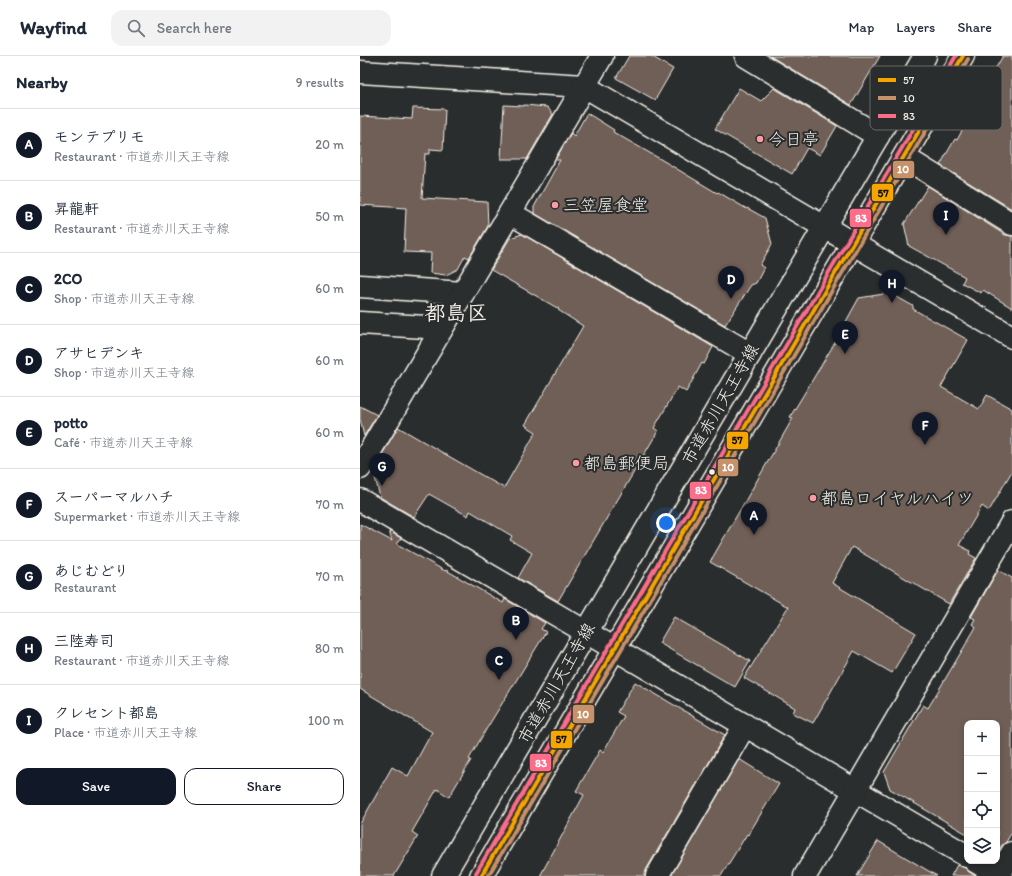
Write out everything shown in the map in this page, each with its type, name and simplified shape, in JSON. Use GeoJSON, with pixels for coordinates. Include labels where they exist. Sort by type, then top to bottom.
{"type":"FeatureCollection","features":[{"type":"Feature","properties":{"kind":"street"},"geometry":{"type":"LineString","coordinates":[[360,468],[602,56]]}},
{"type":"Feature","properties":{"kind":"street"},"geometry":{"type":"LineString","coordinates":[[746,56],[878,136]]}},
{"type":"Feature","properties":{"kind":"street","name":"市道赤川天王寺線"},"geometry":{"type":"LineString","coordinates":[[919,66],[925,56]]}},
{"type":"Feature","properties":{"kind":"street","name":"市道赤川天王寺線"},"geometry":{"type":"LineString","coordinates":[[957,66],[963,56]]}},
{"type":"Feature","properties":{"kind":"street"},"geometry":{"type":"LineString","coordinates":[[360,72],[584,86],[1012,337]]}},
{"type":"Feature","properties":{"kind":"street","name":"市道赤川天王寺線"},"geometry":{"type":"LineString","coordinates":[[443,876],[882,130]]}},
{"type":"Feature","properties":{"kind":"street","name":"市道赤川天王寺線"},"geometry":{"type":"LineString","coordinates":[[481,876],[920,130]]}},
{"type":"Feature","properties":{"kind":"street"},"geometry":{"type":"LineString","coordinates":[[904,157],[1012,224]]}},
{"type":"Feature","properties":{"kind":"street"},"geometry":{"type":"LineString","coordinates":[[510,213],[750,354]]}},
{"type":"Feature","properties":{"kind":"street"},"geometry":{"type":"LineString","coordinates":[[360,286],[463,293]]}},
{"type":"Feature","properties":{"kind":"street"},"geometry":{"type":"LineString","coordinates":[[360,323],[442,328]]}},
{"type":"Feature","properties":{"kind":"street"},"geometry":{"type":"LineString","coordinates":[[360,500],[964,854]]}},
{"type":"Feature","properties":{"kind":"street"},"geometry":{"type":"LineString","coordinates":[[805,876],[1012,522]]}},
{"type":"Feature","properties":{"kind":"street"},"geometry":{"type":"LineString","coordinates":[[657,876],[744,725]]}},
{"type":"Feature","properties":{"kind":"street"},"geometry":{"type":"LineString","coordinates":[[980,864],[1000,876],[1012,853]]}},
{"type":"Feature","properties":{"kind":"building"},"geometry":{"type":"Polygon","coordinates":[[[629,56],[651,56],[673,69],[655,100],[616,78],[629,56]]]}},
{"type":"Feature","properties":{"kind":"building"},"geometry":{"type":"Polygon","coordinates":[[[770,56],[880,56],[874,66],[870,66],[870,73],[851,105],[770,56]]]}},
{"type":"Feature","properties":{"kind":"building"},"geometry":{"type":"Polygon","coordinates":[[[1003,56],[1012,56],[1012,209],[940,165],[955,139],[957,140],[962,130],[1002,130],[1002,66],[997,66],[1003,56]]]}},
{"type":"Feature","properties":{"kind":"building"},"geometry":{"type":"Polygon","coordinates":[[[739,88],[761,101],[774,88],[837,126],[820,155],[807,148],[792,174],[715,129],[739,88]]]}},
{"type":"Feature","properties":{"kind":"building"},"geometry":{"type":"Polygon","coordinates":[[[504,105],[547,107],[553,114],[527,159],[501,159],[504,105]]]}},
{"type":"Feature","properties":{"kind":"building"},"geometry":{"type":"Polygon","coordinates":[[[413,108],[445,109],[443,150],[430,149],[430,154],[425,154],[422,198],[487,202],[488,226],[469,258],[465,256],[458,269],[446,275],[430,273],[431,253],[404,252],[406,208],[360,205],[360,116],[412,119],[413,108]]]}},
{"type":"Feature","properties":{"kind":"building"},"geometry":{"type":"Polygon","coordinates":[[[587,113],[614,130],[613,132],[717,193],[718,192],[765,218],[772,244],[760,265],[764,268],[756,283],[751,285],[725,325],[534,213],[534,207],[560,160],[555,160],[571,133],[574,136],[587,113]]]}},
{"type":"Feature","properties":{"kind":"building"},"geometry":{"type":"Polygon","coordinates":[[[928,186],[1005,235],[1012,236],[1012,308],[983,290],[981,293],[962,283],[965,277],[909,246],[904,224],[928,186]]]}},
{"type":"Feature","properties":{"kind":"building"},"geometry":{"type":"Polygon","coordinates":[[[522,234],[713,347],[704,364],[702,363],[686,392],[678,387],[654,428],[658,431],[558,601],[518,578],[532,553],[510,540],[512,536],[470,511],[468,516],[429,494],[414,517],[380,497],[373,470],[398,427],[504,488],[536,432],[525,425],[583,326],[558,310],[559,309],[491,270],[510,238],[522,234]]]}},
{"type":"Feature","properties":{"kind":"building"},"geometry":{"type":"Polygon","coordinates":[[[890,293],[913,306],[913,309],[968,340],[941,387],[979,409],[987,395],[1012,409],[1012,471],[989,511],[982,506],[959,545],[970,551],[969,554],[976,558],[949,604],[852,547],[832,583],[916,633],[892,673],[854,651],[813,723],[793,713],[795,708],[744,678],[788,607],[710,562],[793,418],[790,417],[845,326],[844,325],[859,298],[890,293]]]}},
{"type":"Feature","properties":{"kind":"building"},"geometry":{"type":"Polygon","coordinates":[[[360,406],[377,415],[364,436],[360,419],[360,406]]]}},
{"type":"Feature","properties":{"kind":"building"},"geometry":{"type":"Polygon","coordinates":[[[360,524],[392,541],[389,531],[401,538],[397,544],[503,603],[505,599],[545,623],[541,629],[546,632],[487,728],[469,759],[471,760],[449,797],[437,789],[412,832],[418,836],[394,876],[360,876],[360,824],[392,767],[408,776],[432,732],[360,689],[360,524]]]}},
{"type":"Feature","properties":{"kind":"building"},"geometry":{"type":"Polygon","coordinates":[[[998,570],[1012,578],[1012,832],[1000,848],[1000,720],[964,720],[964,832],[890,789],[884,772],[923,705],[928,708],[976,627],[972,624],[975,619],[971,617],[998,570]]]}},
{"type":"Feature","properties":{"kind":"building"},"geometry":{"type":"Polygon","coordinates":[[[674,617],[750,661],[735,687],[659,643],[674,617]]]}},
{"type":"Feature","properties":{"kind":"building"},"geometry":{"type":"Polygon","coordinates":[[[635,682],[725,735],[646,870],[645,876],[540,876],[584,795],[576,791],[600,750],[603,752],[624,716],[617,712],[635,682]]]}},
{"type":"Feature","properties":{"kind":"building"},"geometry":{"type":"Polygon","coordinates":[[[739,759],[779,784],[721,876],[671,876],[739,759]]]}},
{"type":"Feature","properties":{"kind":"building"},"geometry":{"type":"Polygon","coordinates":[[[878,841],[937,876],[857,876],[878,841]]]}},
{"type":"Feature","properties":{"kind":"building"},"geometry":{"type":"Polygon","coordinates":[[[957,865],[965,868],[976,876],[951,876],[957,865]]]}},
{"type":"Feature","properties":{"kind":"transit line","name":"83"},"geometry":{"type":"LineString","coordinates":[[950,66],[956,56]]}},
{"type":"Feature","properties":{"kind":"transit line","name":"57"},"geometry":{"type":"LineString","coordinates":[[957,66],[963,56]]}},
{"type":"Feature","properties":{"kind":"transit line","name":"10"},"geometry":{"type":"LineString","coordinates":[[964,66],[968,59]]}},
{"type":"Feature","properties":{"kind":"transit line","name":"83"},"geometry":{"type":"LineString","coordinates":[[476,873],[913,130]]}},
{"type":"Feature","properties":{"kind":"transit line","name":"57"},"geometry":{"type":"LineString","coordinates":[[481,876],[920,130]]}},
{"type":"Feature","properties":{"kind":"transit line","name":"10"},"geometry":{"type":"LineString","coordinates":[[488,876],[926,130]]}},
{"type":"Feature","properties":{"kind":"place","name":"今日亭"},"geometry":{"type":"Point","coordinates":[760,139]}},
{"type":"Feature","properties":{"kind":"place","name":"三笠屋食堂"},"geometry":{"type":"Point","coordinates":[555,205]}},
{"type":"Feature","properties":{"kind":"place","name":"クレセント都島"},"geometry":{"type":"Point","coordinates":[946,235]}},
{"type":"Feature","properties":{"kind":"place","name":"アサヒデンキ"},"geometry":{"type":"Point","coordinates":[731,299]}},
{"type":"Feature","properties":{"kind":"place","name":"三陸寿司"},"geometry":{"type":"Point","coordinates":[892,303]}},
{"type":"Feature","properties":{"kind":"place","name":"potto"},"geometry":{"type":"Point","coordinates":[845,354]}},
{"type":"Feature","properties":{"kind":"place","name":"スーパーマルハチ"},"geometry":{"type":"Point","coordinates":[925,445]}},
{"type":"Feature","properties":{"kind":"place","name":"都島郵便局"},"geometry":{"type":"Point","coordinates":[576,463]}},
{"type":"Feature","properties":{"kind":"place","name":"あじむどり"},"geometry":{"type":"Point","coordinates":[382,486]}},
{"type":"Feature","properties":{"kind":"place","name":"都島ロイヤルハイツ"},"geometry":{"type":"Point","coordinates":[813,498]}},
{"type":"Feature","properties":{"kind":"place","name":"モンテプリモ"},"geometry":{"type":"Point","coordinates":[754,535]}},
{"type":"Feature","properties":{"kind":"place","name":"昇龍軒"},"geometry":{"type":"Point","coordinates":[516,640]}},
{"type":"Feature","properties":{"kind":"place","name":"2CO"},"geometry":{"type":"Point","coordinates":[499,680]}},
{"type":"Feature","properties":{"kind":"district","name":"都島区"},"geometry":{"type":"Point","coordinates":[456,313]}}]}
